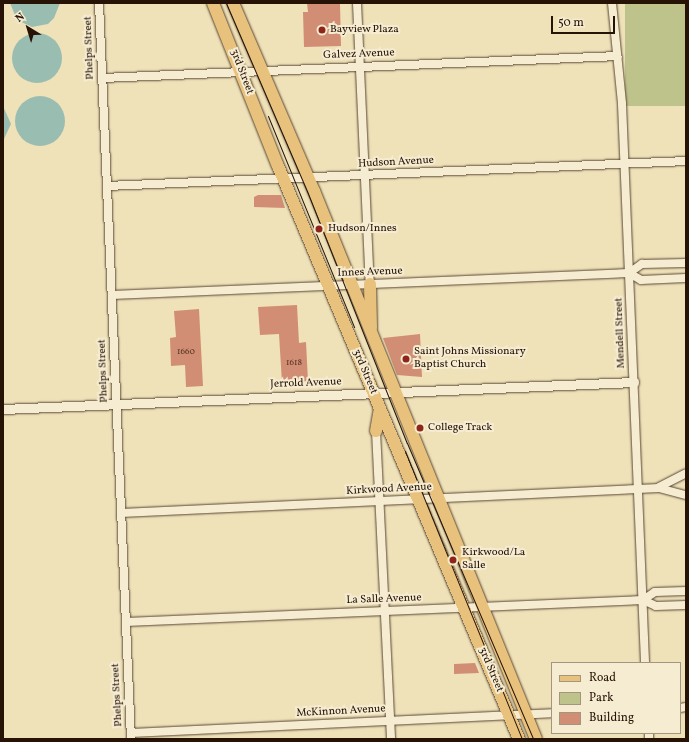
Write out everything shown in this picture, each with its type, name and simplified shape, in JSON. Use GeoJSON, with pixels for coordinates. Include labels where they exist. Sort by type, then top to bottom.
{"type":"FeatureCollection","features":[{"type":"Feature","properties":{"kind":"main road","name":"3rd Street"},"geometry":{"type":"LineString","coordinates":[[213,3],[284,179],[519,739]]}},
{"type":"Feature","properties":{"kind":"main road","name":"3rd Street"},"geometry":{"type":"LineString","coordinates":[[233,3],[352,284],[394,392],[536,739]]}},
{"type":"Feature","properties":{"kind":"main road"},"geometry":{"type":"LineString","coordinates":[[370,284],[372,337]]}},
{"type":"Feature","properties":{"kind":"main road"},"geometry":{"type":"LineString","coordinates":[[376,431],[380,408]]}},
{"type":"Feature","properties":{"kind":"street","name":"Phelps Street"},"geometry":{"type":"LineString","coordinates":[[99,3],[131,736]]}},
{"type":"Feature","properties":{"kind":"street"},"geometry":{"type":"LineString","coordinates":[[357,3],[370,284]]}},
{"type":"Feature","properties":{"kind":"street","name":"Mendell Street"},"geometry":{"type":"LineString","coordinates":[[612,3],[618,56],[625,164],[645,662]]}},
{"type":"Feature","properties":{"kind":"street","name":"Galvez Avenue"},"geometry":{"type":"LineString","coordinates":[[102,78],[618,56]]}},
{"type":"Feature","properties":{"kind":"street","name":"Hudson Avenue"},"geometry":{"type":"LineString","coordinates":[[107,186],[686,161]]}},
{"type":"Feature","properties":{"kind":"street","name":"Innes Avenue"},"geometry":{"type":"LineString","coordinates":[[112,295],[629,273],[642,264],[686,263]]}},
{"type":"Feature","properties":{"kind":"street","name":"Innes Avenue"},"geometry":{"type":"LineString","coordinates":[[629,273],[641,280],[686,278]]}},
{"type":"Feature","properties":{"kind":"street","name":"Jerrold Avenue"},"geometry":{"type":"LineString","coordinates":[[3,409],[634,382]]}},
{"type":"Feature","properties":{"kind":"street"},"geometry":{"type":"LineString","coordinates":[[376,431],[378,501],[391,739]]}},
{"type":"Feature","properties":{"kind":"street","name":"Kirkwood Avenue"},"geometry":{"type":"LineString","coordinates":[[659,488],[686,473]]}},
{"type":"Feature","properties":{"kind":"street","name":"Kirkwood Avenue"},"geometry":{"type":"LineString","coordinates":[[121,513],[638,488],[659,488],[686,494]]}},
{"type":"Feature","properties":{"kind":"street","name":"La Salle Avenue"},"geometry":{"type":"LineString","coordinates":[[643,600],[655,592],[686,591]]}},
{"type":"Feature","properties":{"kind":"street","name":"La Salle Avenue"},"geometry":{"type":"LineString","coordinates":[[126,622],[643,600],[656,606],[686,605]]}},
{"type":"Feature","properties":{"kind":"street","name":"McKinnon Avenue"},"geometry":{"type":"LineString","coordinates":[[131,736],[551,713]]}},
{"type":"Feature","properties":{"kind":"green space"},"geometry":{"type":"Polygon","coordinates":[[[625,3],[686,3],[686,106],[625,106],[625,3]]]}},
{"type":"Feature","properties":{"kind":"water"},"geometry":{"type":"Polygon","coordinates":[[[10,3],[60,3],[54,18],[48,24],[32,27],[17,20],[10,3]]]}},
{"type":"Feature","properties":{"kind":"water"},"geometry":{"type":"Polygon","coordinates":[[[32,33],[42,33],[55,40],[62,53],[62,63],[55,76],[42,83],[32,83],[23,79],[16,72],[12,63],[12,53],[16,44],[23,37],[32,33]]]}},
{"type":"Feature","properties":{"kind":"water"},"geometry":{"type":"Polygon","coordinates":[[[35,96],[45,96],[58,103],[65,116],[65,126],[58,139],[45,146],[35,146],[26,142],[19,135],[15,126],[15,116],[19,107],[26,100],[35,96]]]}},
{"type":"Feature","properties":{"kind":"water"},"geometry":{"type":"Polygon","coordinates":[[[3,106],[11,124],[3,141],[3,106]]]}},
{"type":"Feature","properties":{"kind":"building","name":"Bayview Plaza"},"geometry":{"type":"Polygon","coordinates":[[[307,3],[340,3],[341,46],[304,47],[303,12],[308,12],[307,3]]]}},
{"type":"Feature","properties":{"kind":"building"},"geometry":{"type":"Polygon","coordinates":[[[258,195],[281,195],[285,208],[254,207],[254,197],[258,195]]]}},
{"type":"Feature","properties":{"kind":"building"},"geometry":{"type":"Polygon","coordinates":[[[297,305],[299,343],[306,342],[308,381],[282,383],[279,334],[260,335],[258,307],[297,305]]]}},
{"type":"Feature","properties":{"kind":"building"},"geometry":{"type":"Polygon","coordinates":[[[199,309],[203,386],[186,387],[185,365],[171,366],[170,338],[176,337],[174,311],[199,309]]]}},
{"type":"Feature","properties":{"kind":"building","name":"Saint Johns Missionary Baptist Church"},"geometry":{"type":"Polygon","coordinates":[[[420,334],[422,377],[397,375],[383,338],[420,334]]]}},
{"type":"Feature","properties":{"kind":"building"},"geometry":{"type":"Polygon","coordinates":[[[475,663],[479,673],[454,674],[454,664],[475,663]]]}},
{"type":"Feature","properties":{"kind":"tram line"},"geometry":{"type":"LineString","coordinates":[[226,3],[307,191],[407,443],[533,739]]}},
{"type":"Feature","properties":{"kind":"tram line"},"geometry":{"type":"LineString","coordinates":[[268,116],[354,327]]}},
{"type":"Feature","properties":{"kind":"tram line"},"geometry":{"type":"LineString","coordinates":[[405,451],[522,739]]}},
{"type":"Feature","properties":{"kind":"place","name":"Bayview Plaza"},"geometry":{"type":"Point","coordinates":[322,30]}},
{"type":"Feature","properties":{"kind":"place","name":"Hudson/Innes"},"geometry":{"type":"Point","coordinates":[319,229]}},
{"type":"Feature","properties":{"kind":"place","name":"Saint Johns Missionary Baptist Church"},"geometry":{"type":"Point","coordinates":[406,359]}},
{"type":"Feature","properties":{"kind":"place","name":"College Track"},"geometry":{"type":"Point","coordinates":[420,428]}},
{"type":"Feature","properties":{"kind":"place","name":"Kirkwood/La Salle"},"geometry":{"type":"Point","coordinates":[453,560]}}]}
